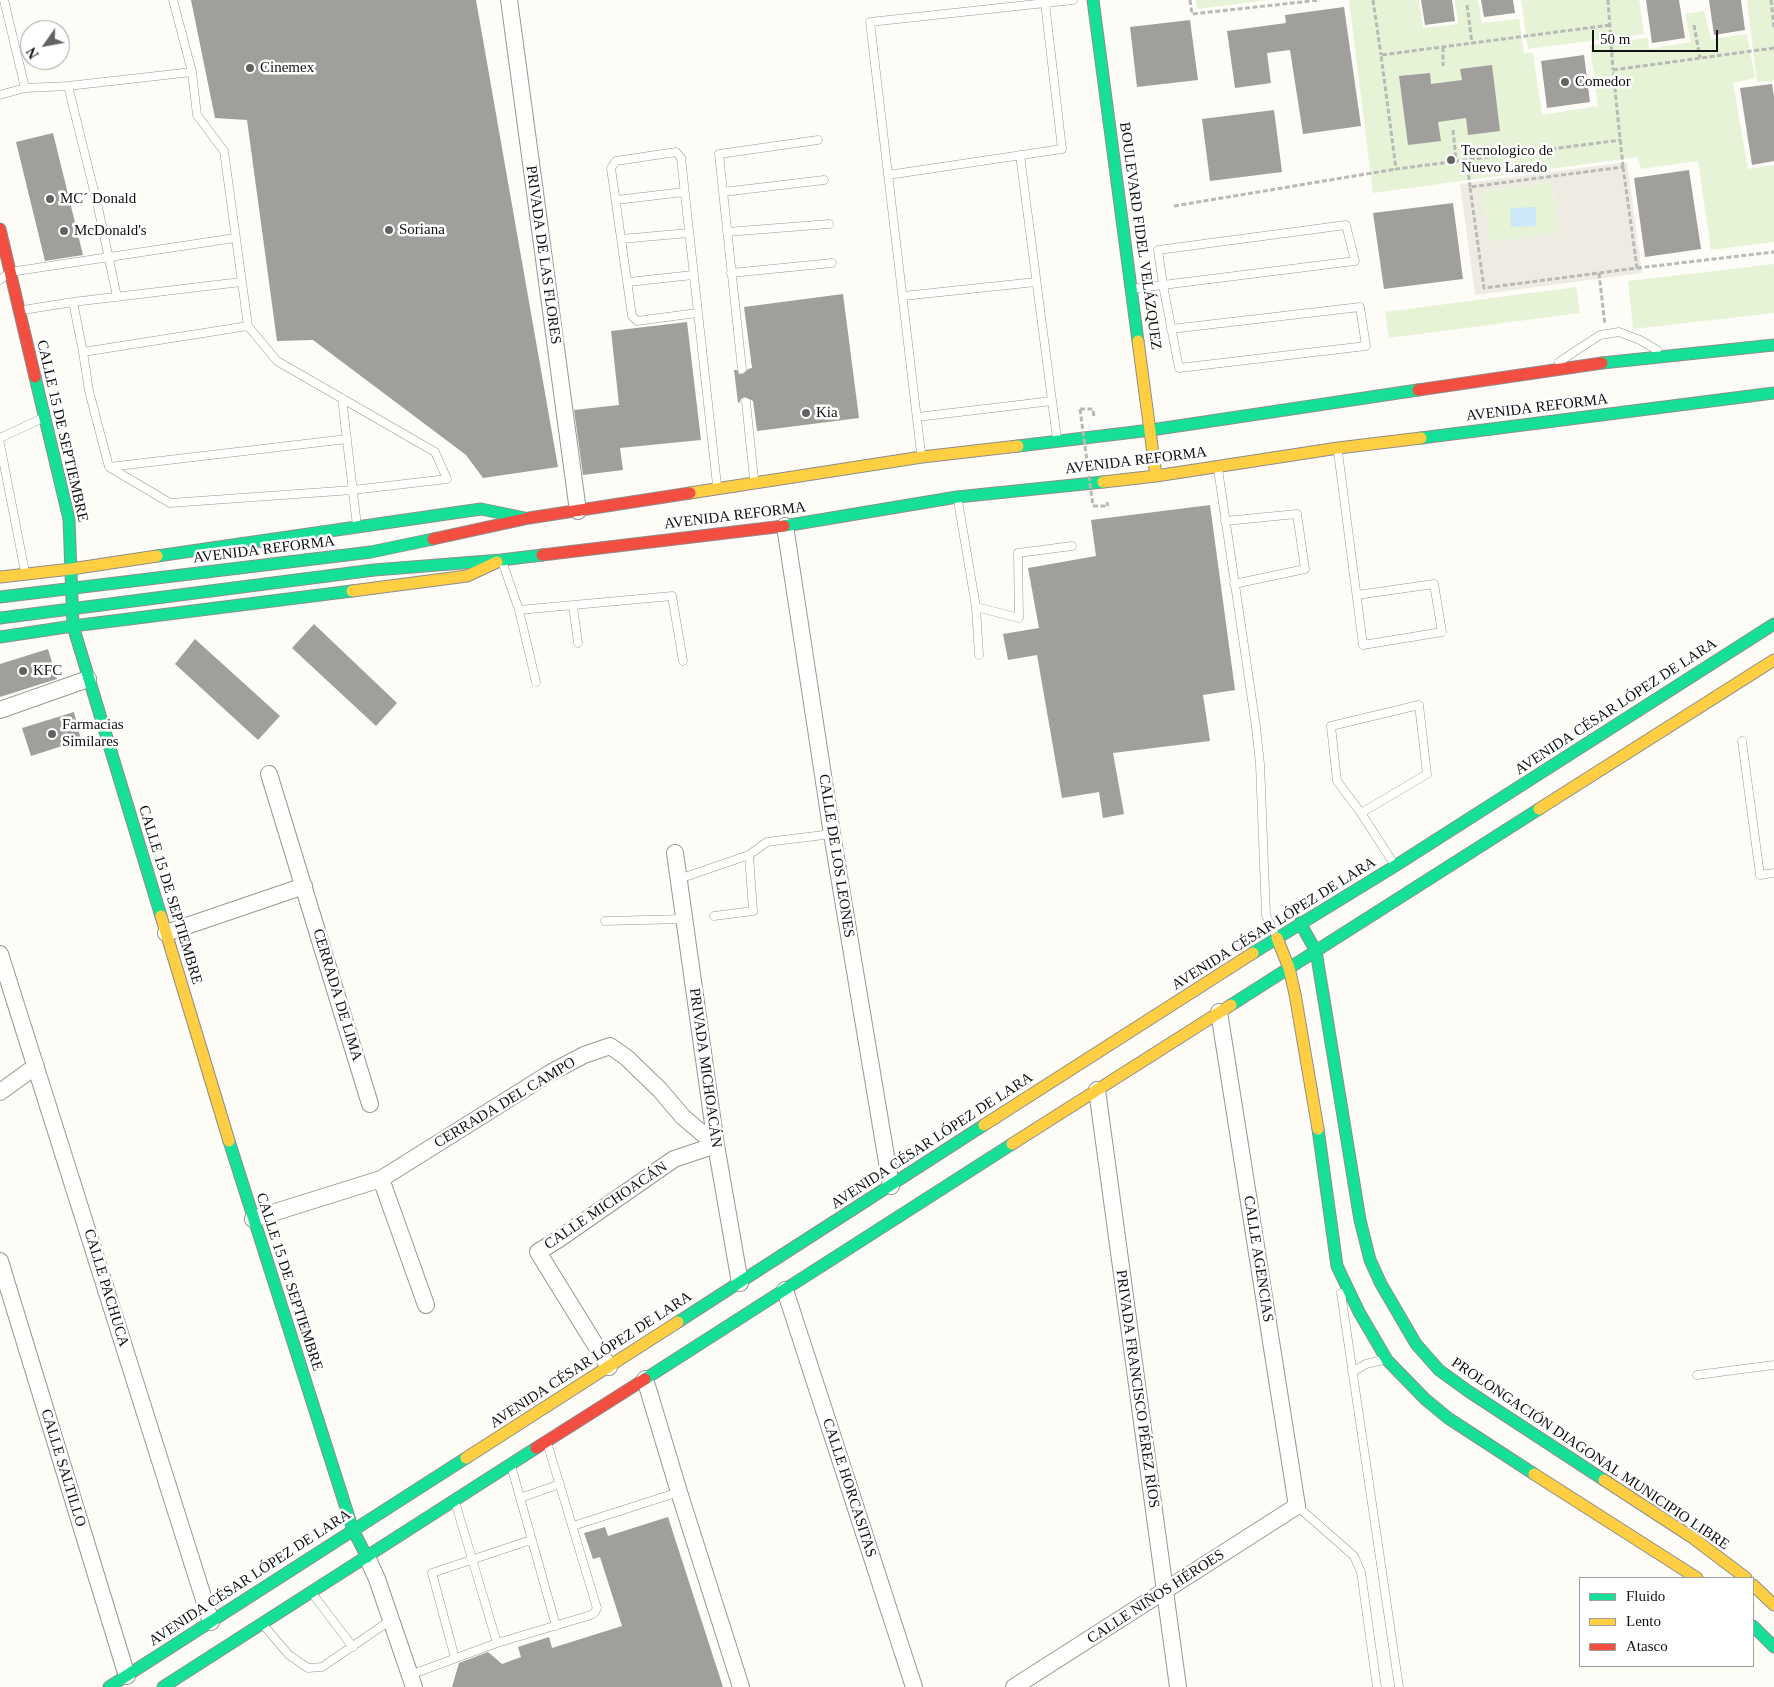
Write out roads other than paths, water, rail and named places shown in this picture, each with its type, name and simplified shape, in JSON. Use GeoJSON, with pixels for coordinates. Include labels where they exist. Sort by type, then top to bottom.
{"type":"FeatureCollection","features":[{"type":"Feature","properties":{"kind":"main road","name":"BOULEVARD FIDEL VELÁZQUEZ"},"geometry":{"type":"LineString","coordinates":[[1093,0],[1156,476]]}},
{"type":"Feature","properties":{"kind":"main road","name":"CALLE 15 DE SEPTIEMBRE"},"geometry":{"type":"LineString","coordinates":[[0,229],[69,518],[73,626],[253,1219],[353,1530],[367,1557]]}},
{"type":"Feature","properties":{"kind":"main road","name":"AVENIDA REFORMA"},"geometry":{"type":"LineString","coordinates":[[0,597],[371,552],[529,518],[922,457],[1151,430],[1546,371],[1774,345]]}},
{"type":"Feature","properties":{"kind":"main road","name":"AVENIDA REFORMA"},"geometry":{"type":"LineString","coordinates":[[0,618],[374,570],[502,560],[784,526],[957,497],[1156,476],[1338,448],[1774,393]]}},
{"type":"Feature","properties":{"kind":"main road","name":"AVENIDA REFORMA"},"geometry":{"type":"LineString","coordinates":[[0,577],[71,569],[481,509],[529,518]]}},
{"type":"Feature","properties":{"kind":"main road","name":"AVENIDA REFORMA"},"geometry":{"type":"LineString","coordinates":[[0,637],[467,576],[502,560]]}},
{"type":"Feature","properties":{"kind":"main road","name":"AVENIDA CÉSAR LÓPEZ DE LARA"},"geometry":{"type":"LineString","coordinates":[[109,1687],[1300,923],[1395,866],[1774,624]]}},
{"type":"Feature","properties":{"kind":"main road"},"geometry":{"type":"LineString","coordinates":[[163,1687],[1219,1012],[1774,660]]}},
{"type":"Feature","properties":{"kind":"main road","name":"PROLONGACIÓN DIAGONAL MUNICIPIO LIBRE"},"geometry":{"type":"LineString","coordinates":[[1300,923],[1316,951],[1330,1121],[1337,1266],[1359,1312],[1387,1360],[1425,1399],[1448,1418],[1695,1577]]}},
{"type":"Feature","properties":{"kind":"main road","name":"PROLONGACIÓN DIAGONAL MUNICIPIO LIBRE"},"geometry":{"type":"LineString","coordinates":[[1277,938],[1289,968],[1370,1260],[1416,1344],[1439,1370],[1468,1391],[1693,1538],[1745,1577]]}},
{"type":"Feature","properties":{"kind":"main road"},"geometry":{"type":"LineString","coordinates":[[1754,1586],[1774,1605]]}},
{"type":"Feature","properties":{"kind":"main road"},"geometry":{"type":"LineString","coordinates":[[1754,1627],[1774,1647]]}},
{"type":"Feature","properties":{"kind":"main road"},"geometry":{"type":"LineString","coordinates":[[1765,1638],[1774,1630]]}},
{"type":"Feature","properties":{"kind":"street","name":"PRIVADA DE LAS FLORES"},"geometry":{"type":"LineString","coordinates":[[509,0],[578,511]]}},
{"type":"Feature","properties":{"kind":"street","name":"CALLE DE LOS LEONES"},"geometry":{"type":"LineString","coordinates":[[784,526],[832,834],[891,1186]]}},
{"type":"Feature","properties":{"kind":"street"},"geometry":{"type":"LineString","coordinates":[[0,710],[88,679]]}},
{"type":"Feature","properties":{"kind":"street","name":"CERRADA DE LIMA"},"geometry":{"type":"LineString","coordinates":[[269,774],[370,1104]]}},
{"type":"Feature","properties":{"kind":"street","name":"PRIVADA MICHOACÁN"},"geometry":{"type":"LineString","coordinates":[[675,854],[716,1145],[740,1283]]}},
{"type":"Feature","properties":{"kind":"street"},"geometry":{"type":"LineString","coordinates":[[166,933],[304,886]]}},
{"type":"Feature","properties":{"kind":"street","name":"CALLE PACHUCA"},"geometry":{"type":"LineString","coordinates":[[0,954],[211,1622]]}},
{"type":"Feature","properties":{"kind":"street","name":"CALLE AGENCIAS"},"geometry":{"type":"LineString","coordinates":[[1219,1012],[1297,1506]]}},
{"type":"Feature","properties":{"kind":"street","name":"CERRADA DEL CAMPO"},"geometry":{"type":"LineString","coordinates":[[253,1219],[381,1179],[550,1073],[584,1055],[610,1046],[627,1058],[660,1090],[683,1117],[716,1145]]}},
{"type":"Feature","properties":{"kind":"street"},"geometry":{"type":"LineString","coordinates":[[0,1092],[36,1066]]}},
{"type":"Feature","properties":{"kind":"street","name":"PRIVADA FRANCISCO PÉREZ RÍOS"},"geometry":{"type":"LineString","coordinates":[[1097,1090],[1178,1687]]}},
{"type":"Feature","properties":{"kind":"street","name":"CALLE MICHOACÁN"},"geometry":{"type":"LineString","coordinates":[[609,1367],[538,1252],[559,1240],[674,1159],[716,1145]]}},
{"type":"Feature","properties":{"kind":"street"},"geometry":{"type":"LineString","coordinates":[[381,1179],[426,1305]]}},
{"type":"Feature","properties":{"kind":"street","name":"CALLE SALTILLO"},"geometry":{"type":"LineString","coordinates":[[0,1261],[126,1676]]}},
{"type":"Feature","properties":{"kind":"street","name":"CALLE HORCASITAS"},"geometry":{"type":"LineString","coordinates":[[784,1290],[914,1687]]}},
{"type":"Feature","properties":{"kind":"street"},"geometry":{"type":"LineString","coordinates":[[645,1379],[741,1687]]}},
{"type":"Feature","properties":{"kind":"street","name":"CALLE NIÑOS HÉROES"},"geometry":{"type":"LineString","coordinates":[[1014,1687],[1297,1506]]}},
{"type":"Feature","properties":{"kind":"street"},"geometry":{"type":"LineString","coordinates":[[367,1557],[377,1579],[412,1681]]}},
{"type":"Feature","properties":{"kind":"lane"},"geometry":{"type":"LineString","coordinates":[[4,0],[25,88]]}},
{"type":"Feature","properties":{"kind":"lane"},"geometry":{"type":"LineString","coordinates":[[73,302],[89,392],[109,467],[170,503],[353,490],[447,479],[435,452],[277,361],[248,326],[224,151],[198,115],[192,72],[173,0]]}},
{"type":"Feature","properties":{"kind":"lane"},"geometry":{"type":"LineString","coordinates":[[922,457],[870,22],[1073,0]]}},
{"type":"Feature","properties":{"kind":"lane"},"geometry":{"type":"LineString","coordinates":[[888,175],[1062,149],[1045,3]]}},
{"type":"Feature","properties":{"kind":"lane"},"geometry":{"type":"LineString","coordinates":[[0,95],[25,88],[68,86],[192,72]]}},
{"type":"Feature","properties":{"kind":"lane"},"geometry":{"type":"LineString","coordinates":[[68,86],[98,207],[117,297]]}},
{"type":"Feature","properties":{"kind":"lane"},"geometry":{"type":"LineString","coordinates":[[742,370],[719,154],[818,140]]}},
{"type":"Feature","properties":{"kind":"lane"},"geometry":{"type":"LineString","coordinates":[[697,313],[637,321],[632,316],[611,168],[616,160],[676,152],[680,158],[718,489]]}},
{"type":"Feature","properties":{"kind":"lane"},"geometry":{"type":"LineString","coordinates":[[1020,154],[1057,441]]}},
{"type":"Feature","properties":{"kind":"lane"},"geometry":{"type":"LineString","coordinates":[[723,192],[824,180]]}},
{"type":"Feature","properties":{"kind":"lane"},"geometry":{"type":"LineString","coordinates":[[616,200],[684,192]]}},
{"type":"Feature","properties":{"kind":"lane"},"geometry":{"type":"LineString","coordinates":[[727,232],[829,224]]}},
{"type":"Feature","properties":{"kind":"lane"},"geometry":{"type":"LineString","coordinates":[[1132,289],[1163,285],[1355,261],[1346,225],[1158,250],[1163,285],[1171,328],[1179,368],[1366,346],[1360,307],[1171,328]]}},
{"type":"Feature","properties":{"kind":"lane"},"geometry":{"type":"LineString","coordinates":[[621,239],[688,233]]}},
{"type":"Feature","properties":{"kind":"lane"},"geometry":{"type":"LineString","coordinates":[[0,280],[10,272],[235,238]]}},
{"type":"Feature","properties":{"kind":"lane"},"geometry":{"type":"LineString","coordinates":[[732,273],[832,263]]}},
{"type":"Feature","properties":{"kind":"lane"},"geometry":{"type":"LineString","coordinates":[[628,282],[693,275]]}},
{"type":"Feature","properties":{"kind":"lane"},"geometry":{"type":"LineString","coordinates":[[20,311],[73,302],[241,282]]}},
{"type":"Feature","properties":{"kind":"lane"},"geometry":{"type":"LineString","coordinates":[[903,296],[1036,282]]}},
{"type":"Feature","properties":{"kind":"lane"},"geometry":{"type":"LineString","coordinates":[[83,352],[248,326]]}},
{"type":"Feature","properties":{"kind":"lane"},"geometry":{"type":"LineString","coordinates":[[1546,371],[1600,334],[1619,332],[1640,340],[1668,356]]}},
{"type":"Feature","properties":{"kind":"lane"},"geometry":{"type":"LineString","coordinates":[[342,398],[357,528]]}},
{"type":"Feature","properties":{"kind":"lane"},"geometry":{"type":"LineString","coordinates":[[917,417],[1052,400]]}},
{"type":"Feature","properties":{"kind":"lane"},"geometry":{"type":"LineString","coordinates":[[746,402],[754,483]]}},
{"type":"Feature","properties":{"kind":"lane"},"geometry":{"type":"LineString","coordinates":[[0,438],[45,417]]}},
{"type":"Feature","properties":{"kind":"lane"},"geometry":{"type":"LineString","coordinates":[[109,467],[347,439]]}},
{"type":"Feature","properties":{"kind":"lane"},"geometry":{"type":"LineString","coordinates":[[0,444],[26,574]]}},
{"type":"Feature","properties":{"kind":"lane"},"geometry":{"type":"LineString","coordinates":[[1338,448],[1363,645],[1442,632],[1434,584],[1357,595]]}},
{"type":"Feature","properties":{"kind":"lane"},"geometry":{"type":"LineString","coordinates":[[1218,466],[1256,726],[1260,764],[1266,915],[1277,938]]}},
{"type":"Feature","properties":{"kind":"lane"},"geometry":{"type":"LineString","coordinates":[[957,497],[976,608],[979,655]]}},
{"type":"Feature","properties":{"kind":"lane"},"geometry":{"type":"LineString","coordinates":[[1225,521],[1297,514],[1305,570],[1234,584]]}},
{"type":"Feature","properties":{"kind":"lane"},"geometry":{"type":"LineString","coordinates":[[976,608],[1019,618],[1018,553],[1072,546]]}},
{"type":"Feature","properties":{"kind":"lane"},"geometry":{"type":"LineString","coordinates":[[502,560],[519,610],[536,682]]}},
{"type":"Feature","properties":{"kind":"lane"},"geometry":{"type":"LineString","coordinates":[[519,610],[672,596],[683,661]]}},
{"type":"Feature","properties":{"kind":"lane"},"geometry":{"type":"LineString","coordinates":[[573,606],[578,643]]}},
{"type":"Feature","properties":{"kind":"lane"},"geometry":{"type":"LineString","coordinates":[[1361,813],[1428,774],[1419,705],[1330,726],[1337,780],[1395,866]]}},
{"type":"Feature","properties":{"kind":"lane"},"geometry":{"type":"LineString","coordinates":[[1742,741],[1760,874],[1774,873]]}},
{"type":"Feature","properties":{"kind":"lane"},"geometry":{"type":"LineString","coordinates":[[679,879],[749,854],[767,842],[832,834]]}},
{"type":"Feature","properties":{"kind":"lane"},"geometry":{"type":"LineString","coordinates":[[714,916],[753,911],[749,854]]}},
{"type":"Feature","properties":{"kind":"lane"},"geometry":{"type":"LineString","coordinates":[[605,922],[684,919]]}},
{"type":"Feature","properties":{"kind":"lane"},"geometry":{"type":"LineString","coordinates":[[1337,1266],[1400,1687]]}},
{"type":"Feature","properties":{"kind":"lane"},"geometry":{"type":"LineString","coordinates":[[1352,1372],[1371,1362],[1387,1360]]}},
{"type":"Feature","properties":{"kind":"lane"},"geometry":{"type":"LineString","coordinates":[[1698,1375],[1774,1365]]}},
{"type":"Feature","properties":{"kind":"lane"},"geometry":{"type":"LineString","coordinates":[[412,1681],[455,1658],[497,1643],[591,1615],[595,1612],[597,1608],[547,1442]]}},
{"type":"Feature","properties":{"kind":"lane"},"geometry":{"type":"LineString","coordinates":[[511,1465],[556,1626]]}},
{"type":"Feature","properties":{"kind":"lane"},"geometry":{"type":"LineString","coordinates":[[520,1498],[560,1484]]}},
{"type":"Feature","properties":{"kind":"lane"},"geometry":{"type":"LineString","coordinates":[[573,1526],[679,1492]]}},
{"type":"Feature","properties":{"kind":"lane"},"geometry":{"type":"LineString","coordinates":[[455,1501],[497,1643]]}},
{"type":"Feature","properties":{"kind":"lane"},"geometry":{"type":"LineString","coordinates":[[1297,1506],[1354,1556],[1361,1572],[1377,1687]]}},
{"type":"Feature","properties":{"kind":"lane"},"geometry":{"type":"LineString","coordinates":[[455,1658],[432,1573],[531,1540]]}},
{"type":"Feature","properties":{"kind":"lane"},"geometry":{"type":"LineString","coordinates":[[311,1592],[353,1647]]}},
{"type":"Feature","properties":{"kind":"lane"},"geometry":{"type":"LineString","coordinates":[[262,1624],[289,1655],[308,1668],[322,1666],[391,1620]]}},
{"type":"Feature","properties":{"kind":"water"},"geometry":{"type":"Polygon","coordinates":[[[1536,207],[1536,226],[1511,227],[1510,208],[1536,207]]]}},
{"type":"Feature","properties":{"kind":"place","name":"Cinemex"},"geometry":{"type":"Point","coordinates":[250,68]}},
{"type":"Feature","properties":{"kind":"place","name":"Comedor"},"geometry":{"type":"Point","coordinates":[1565,82]}},
{"type":"Feature","properties":{"kind":"place","name":"Tecnologico de Nuevo Laredo"},"geometry":{"type":"Point","coordinates":[1451,160]}},
{"type":"Feature","properties":{"kind":"place","name":"MC´ Donald"},"geometry":{"type":"Point","coordinates":[50,199]}},
{"type":"Feature","properties":{"kind":"place","name":"Soriana"},"geometry":{"type":"Point","coordinates":[389,230]}},
{"type":"Feature","properties":{"kind":"place","name":"McDonald's"},"geometry":{"type":"Point","coordinates":[64,231]}},
{"type":"Feature","properties":{"kind":"place","name":"Kia"},"geometry":{"type":"Point","coordinates":[806,413]}},
{"type":"Feature","properties":{"kind":"place","name":"KFC"},"geometry":{"type":"Point","coordinates":[23,671]}},
{"type":"Feature","properties":{"kind":"place","name":"Farmacias Similares"},"geometry":{"type":"Point","coordinates":[52,734]}}]}
